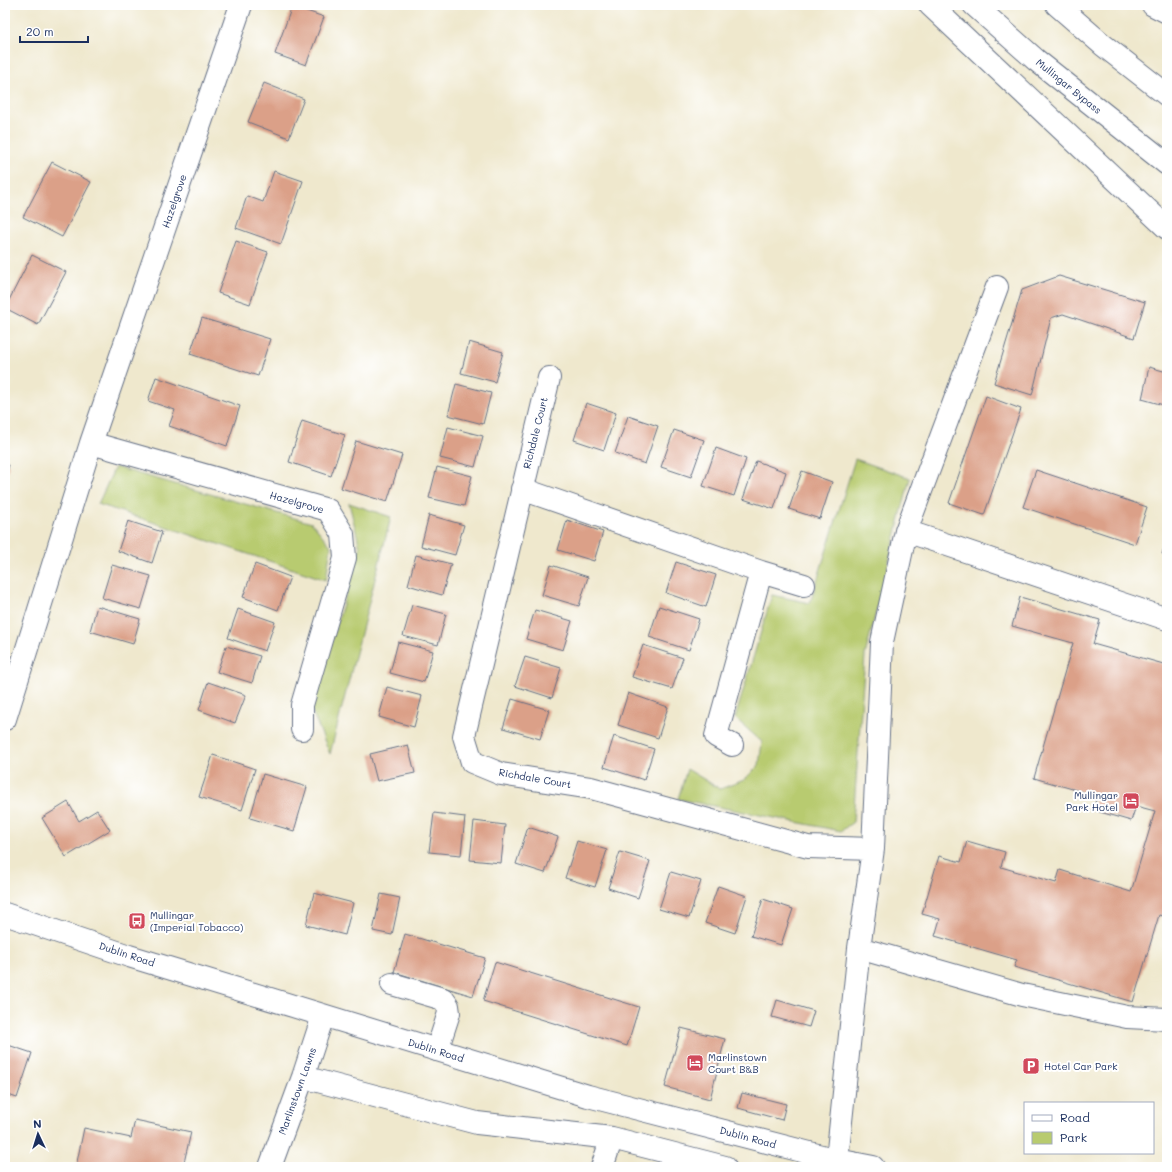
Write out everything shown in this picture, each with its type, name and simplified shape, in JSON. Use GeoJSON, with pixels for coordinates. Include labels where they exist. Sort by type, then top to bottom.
{"type":"FeatureCollection","features":[{"type":"Feature","properties":{"kind":"main road","name":"Hazelgrove"},"geometry":{"type":"LineString","coordinates":[[5,720],[91,443],[241,5]]}},
{"type":"Feature","properties":{"kind":"main road"},"geometry":{"type":"LineString","coordinates":[[930,5],[1167,228]]}},
{"type":"Feature","properties":{"kind":"main road","name":"Mullingar Bypass"},"geometry":{"type":"LineString","coordinates":[[974,5],[1036,60],[1167,164]]}},
{"type":"Feature","properties":{"kind":"main road"},"geometry":{"type":"LineString","coordinates":[[1057,5],[1103,45],[1167,95]]}},
{"type":"Feature","properties":{"kind":"main road"},"geometry":{"type":"LineString","coordinates":[[1154,5],[1167,12]]}},
{"type":"Feature","properties":{"kind":"main road"},"geometry":{"type":"LineString","coordinates":[[837,1160],[859,948],[874,849],[882,642],[906,531],[997,287]]}},
{"type":"Feature","properties":{"kind":"main road","name":"Richdale Court"},"geometry":{"type":"LineString","coordinates":[[549,378],[464,736],[472,762],[501,774],[591,788],[808,847],[874,849]]}},
{"type":"Feature","properties":{"kind":"main road","name":"Hazelgrove"},"geometry":{"type":"LineString","coordinates":[[91,443],[328,510],[343,534],[345,558],[302,705],[302,729]]}},
{"type":"Feature","properties":{"kind":"main road"},"geometry":{"type":"LineString","coordinates":[[522,489],[761,572],[804,585]]}},
{"type":"Feature","properties":{"kind":"main road"},"geometry":{"type":"LineString","coordinates":[[906,531],[1167,619]]}},
{"type":"Feature","properties":{"kind":"main road"},"geometry":{"type":"LineString","coordinates":[[732,745],[716,736],[761,572]]}},
{"type":"Feature","properties":{"kind":"main road","name":"Dublin Road"},"geometry":{"type":"LineString","coordinates":[[5,914],[129,956],[588,1096],[837,1160],[873,1167]]}},
{"type":"Feature","properties":{"kind":"main road"},"geometry":{"type":"LineString","coordinates":[[859,948],[1022,995],[1127,1017],[1167,1019]]}},
{"type":"Feature","properties":{"kind":"main road"},"geometry":{"type":"LineString","coordinates":[[392,984],[442,999],[448,1006],[449,1013],[437,1050]]}},
{"type":"Feature","properties":{"kind":"main road","name":"Marlinstown Lawns"},"geometry":{"type":"LineString","coordinates":[[270,1167],[303,1077],[323,1016]]}},
{"type":"Feature","properties":{"kind":"main road"},"geometry":{"type":"LineString","coordinates":[[303,1077],[477,1123],[612,1138],[725,1167]]}},
{"type":"Feature","properties":{"kind":"main road"},"geometry":{"type":"LineString","coordinates":[[602,1167],[612,1138]]}},
{"type":"Feature","properties":{"kind":"green space"},"geometry":{"type":"Polygon","coordinates":[[[855,459],[910,478],[865,655],[853,822],[841,831],[678,799],[687,769],[720,789],[744,780],[759,765],[762,742],[735,718],[772,595],[810,603],[855,459]]]}},
{"type":"Feature","properties":{"kind":"green space"},"geometry":{"type":"Polygon","coordinates":[[[115,467],[312,523],[331,546],[326,580],[98,504],[115,467]]]}},
{"type":"Feature","properties":{"kind":"green space"},"geometry":{"type":"Polygon","coordinates":[[[349,503],[391,517],[330,754],[311,709],[360,548],[349,503]]]}},
{"type":"Feature","properties":{"kind":"building"},"geometry":{"type":"Polygon","coordinates":[[[292,6],[324,17],[306,65],[275,54],[292,6]]]}},
{"type":"Feature","properties":{"kind":"building"},"geometry":{"type":"Polygon","coordinates":[[[264,83],[304,99],[289,138],[248,122],[264,83]]]}},
{"type":"Feature","properties":{"kind":"building"},"geometry":{"type":"Polygon","coordinates":[[[52,162],[91,182],[62,237],[23,217],[52,162]]]}},
{"type":"Feature","properties":{"kind":"building"},"geometry":{"type":"Polygon","coordinates":[[[274,171],[303,181],[281,244],[236,228],[247,196],[263,202],[274,171]]]}},
{"type":"Feature","properties":{"kind":"building"},"geometry":{"type":"Polygon","coordinates":[[[236,241],[268,252],[250,304],[218,293],[236,241]]]}},
{"type":"Feature","properties":{"kind":"building"},"geometry":{"type":"Polygon","coordinates":[[[32,255],[66,272],[38,325],[5,308],[32,255]]]}},
{"type":"Feature","properties":{"kind":"building"},"geometry":{"type":"Polygon","coordinates":[[[1059,276],[1145,302],[1134,338],[1063,314],[1051,318],[1032,395],[994,383],[1022,290],[1059,276]]]}},
{"type":"Feature","properties":{"kind":"building"},"geometry":{"type":"Polygon","coordinates":[[[202,318],[270,339],[258,376],[190,354],[202,318]]]}},
{"type":"Feature","properties":{"kind":"building"},"geometry":{"type":"Polygon","coordinates":[[[469,342],[503,352],[495,382],[461,373],[469,342]]]}},
{"type":"Feature","properties":{"kind":"building"},"geometry":{"type":"Polygon","coordinates":[[[1149,367],[1167,372],[1167,406],[1142,399],[1149,367]]]}},
{"type":"Feature","properties":{"kind":"building"},"geometry":{"type":"Polygon","coordinates":[[[156,377],[240,406],[227,446],[169,426],[175,410],[148,401],[156,377]]]}},
{"type":"Feature","properties":{"kind":"building"},"geometry":{"type":"Polygon","coordinates":[[[456,384],[491,393],[483,424],[448,415],[456,384]]]}},
{"type":"Feature","properties":{"kind":"building"},"geometry":{"type":"Polygon","coordinates":[[[986,396],[1021,409],[984,515],[949,503],[986,396]]]}},
{"type":"Feature","properties":{"kind":"building"},"geometry":{"type":"Polygon","coordinates":[[[586,403],[616,413],[604,450],[574,440],[586,403]]]}},
{"type":"Feature","properties":{"kind":"building"},"geometry":{"type":"Polygon","coordinates":[[[628,416],[658,426],[645,464],[615,453],[628,416]]]}},
{"type":"Feature","properties":{"kind":"building"},"geometry":{"type":"Polygon","coordinates":[[[302,421],[345,435],[331,476],[289,462],[302,421]]]}},
{"type":"Feature","properties":{"kind":"building"},"geometry":{"type":"Polygon","coordinates":[[[448,427],[483,436],[475,467],[440,458],[448,427]]]}},
{"type":"Feature","properties":{"kind":"building"},"geometry":{"type":"Polygon","coordinates":[[[674,430],[704,440],[691,477],[661,467],[674,430]]]}},
{"type":"Feature","properties":{"kind":"building"},"geometry":{"type":"Polygon","coordinates":[[[356,441],[402,455],[387,502],[341,488],[356,441]]]}},
{"type":"Feature","properties":{"kind":"building"},"geometry":{"type":"Polygon","coordinates":[[[716,448],[746,459],[734,496],[703,486],[716,448]]]}},
{"type":"Feature","properties":{"kind":"building"},"geometry":{"type":"Polygon","coordinates":[[[756,461],[786,472],[774,509],[743,499],[756,461]]]}},
{"type":"Feature","properties":{"kind":"building"},"geometry":{"type":"Polygon","coordinates":[[[5,464],[9,465],[5,479],[5,464]]]}},
{"type":"Feature","properties":{"kind":"building"},"geometry":{"type":"Polygon","coordinates":[[[437,467],[472,476],[464,506],[429,498],[437,467]]]}},
{"type":"Feature","properties":{"kind":"building"},"geometry":{"type":"Polygon","coordinates":[[[1036,470],[1147,507],[1135,544],[1023,507],[1036,470]]]}},
{"type":"Feature","properties":{"kind":"building"},"geometry":{"type":"Polygon","coordinates":[[[802,471],[832,482],[820,519],[789,509],[802,471]]]}},
{"type":"Feature","properties":{"kind":"building"},"geometry":{"type":"Polygon","coordinates":[[[429,515],[464,525],[455,555],[421,546],[429,515]]]}},
{"type":"Feature","properties":{"kind":"building"},"geometry":{"type":"Polygon","coordinates":[[[567,520],[603,532],[594,561],[558,550],[567,520]]]}},
{"type":"Feature","properties":{"kind":"building"},"geometry":{"type":"Polygon","coordinates":[[[128,521],[162,532],[152,563],[118,551],[128,521]]]}},
{"type":"Feature","properties":{"kind":"building"},"geometry":{"type":"Polygon","coordinates":[[[1167,538],[1167,555],[1162,554],[1167,538]]]}},
{"type":"Feature","properties":{"kind":"building"},"geometry":{"type":"Polygon","coordinates":[[[416,555],[451,564],[442,595],[408,585],[416,555]]]}},
{"type":"Feature","properties":{"kind":"building"},"geometry":{"type":"Polygon","coordinates":[[[676,562],[716,575],[706,607],[666,593],[676,562]]]}},
{"type":"Feature","properties":{"kind":"building"},"geometry":{"type":"Polygon","coordinates":[[[255,564],[290,577],[278,610],[243,597],[255,564]]]}},
{"type":"Feature","properties":{"kind":"building"},"geometry":{"type":"Polygon","coordinates":[[[112,565],[151,576],[141,609],[102,598],[112,565]]]}},
{"type":"Feature","properties":{"kind":"building"},"geometry":{"type":"Polygon","coordinates":[[[551,565],[588,577],[579,606],[542,595],[551,565]]]}},
{"type":"Feature","properties":{"kind":"building","name":"Mullingar Park Hotel"},"geometry":{"type":"Polygon","coordinates":[[[1020,597],[1100,620],[1093,644],[1167,665],[1167,917],[1159,915],[1133,1002],[1014,967],[1017,960],[935,936],[940,919],[922,914],[939,856],[961,862],[967,841],[1005,852],[1001,867],[1056,883],[1060,870],[1131,892],[1155,811],[1136,806],[1131,821],[1093,810],[1097,796],[1034,778],[1073,643],[1012,626],[1020,597]]]}},
{"type":"Feature","properties":{"kind":"building"},"geometry":{"type":"Polygon","coordinates":[[[412,605],[446,614],[438,645],[403,636],[412,605]]]}},
{"type":"Feature","properties":{"kind":"building"},"geometry":{"type":"Polygon","coordinates":[[[97,606],[140,619],[133,644],[90,631],[97,606]]]}},
{"type":"Feature","properties":{"kind":"building"},"geometry":{"type":"Polygon","coordinates":[[[659,606],[699,619],[689,650],[649,637],[659,606]]]}},
{"type":"Feature","properties":{"kind":"building"},"geometry":{"type":"Polygon","coordinates":[[[238,609],[275,622],[265,651],[228,638],[238,609]]]}},
{"type":"Feature","properties":{"kind":"building"},"geometry":{"type":"Polygon","coordinates":[[[535,610],[572,621],[563,650],[526,639],[535,610]]]}},
{"type":"Feature","properties":{"kind":"building"},"geometry":{"type":"Polygon","coordinates":[[[398,642],[433,651],[424,682],[390,673],[398,642]]]}},
{"type":"Feature","properties":{"kind":"building"},"geometry":{"type":"Polygon","coordinates":[[[643,645],[683,658],[672,689],[632,677],[643,645]]]}},
{"type":"Feature","properties":{"kind":"building"},"geometry":{"type":"Polygon","coordinates":[[[226,646],[260,656],[252,683],[217,672],[226,646]]]}},
{"type":"Feature","properties":{"kind":"building"},"geometry":{"type":"Polygon","coordinates":[[[525,657],[561,668],[552,698],[515,686],[525,657]]]}},
{"type":"Feature","properties":{"kind":"building"},"geometry":{"type":"Polygon","coordinates":[[[208,682],[246,695],[235,723],[199,710],[208,682]]]}},
{"type":"Feature","properties":{"kind":"building"},"geometry":{"type":"Polygon","coordinates":[[[387,687],[422,696],[414,727],[379,717],[387,687]]]}},
{"type":"Feature","properties":{"kind":"building"},"geometry":{"type":"Polygon","coordinates":[[[628,693],[668,707],[658,738],[618,725],[628,693]]]}},
{"type":"Feature","properties":{"kind":"building"},"geometry":{"type":"Polygon","coordinates":[[[512,699],[549,710],[540,739],[503,728],[512,699]]]}},
{"type":"Feature","properties":{"kind":"building"},"geometry":{"type":"Polygon","coordinates":[[[614,736],[654,749],[644,780],[604,767],[614,736]]]}},
{"type":"Feature","properties":{"kind":"building"},"geometry":{"type":"Polygon","coordinates":[[[408,745],[415,773],[377,781],[370,754],[408,745]]]}},
{"type":"Feature","properties":{"kind":"building"},"geometry":{"type":"Polygon","coordinates":[[[213,755],[255,769],[242,810],[199,797],[213,755]]]}},
{"type":"Feature","properties":{"kind":"building"},"geometry":{"type":"Polygon","coordinates":[[[263,774],[307,787],[294,831],[250,818],[263,774]]]}},
{"type":"Feature","properties":{"kind":"building"},"geometry":{"type":"Polygon","coordinates":[[[68,802],[79,821],[97,810],[110,830],[66,857],[42,818],[68,802]]]}},
{"type":"Feature","properties":{"kind":"building"},"geometry":{"type":"Polygon","coordinates":[[[434,813],[465,817],[461,855],[429,852],[434,813]]]}},
{"type":"Feature","properties":{"kind":"building"},"geometry":{"type":"Polygon","coordinates":[[[474,821],[505,825],[501,863],[470,860],[474,821]]]}},
{"type":"Feature","properties":{"kind":"building"},"geometry":{"type":"Polygon","coordinates":[[[528,827],[558,837],[545,873],[516,864],[528,827]]]}},
{"type":"Feature","properties":{"kind":"building"},"geometry":{"type":"Polygon","coordinates":[[[577,841],[607,850],[595,887],[565,878],[577,841]]]}},
{"type":"Feature","properties":{"kind":"building"},"geometry":{"type":"Polygon","coordinates":[[[620,852],[650,861],[638,898],[608,888],[620,852]]]}},
{"type":"Feature","properties":{"kind":"building"},"geometry":{"type":"Polygon","coordinates":[[[671,872],[701,881],[689,918],[659,909],[671,872]]]}},
{"type":"Feature","properties":{"kind":"building"},"geometry":{"type":"Polygon","coordinates":[[[718,886],[747,896],[735,933],[705,923],[718,886]]]}},
{"type":"Feature","properties":{"kind":"building"},"geometry":{"type":"Polygon","coordinates":[[[314,893],[353,903],[345,935],[306,925],[314,893]]]}},
{"type":"Feature","properties":{"kind":"building"},"geometry":{"type":"Polygon","coordinates":[[[381,894],[400,898],[392,935],[373,931],[381,894]]]}},
{"type":"Feature","properties":{"kind":"building"},"geometry":{"type":"Polygon","coordinates":[[[763,899],[793,909],[781,945],[751,936],[763,899]]]}},
{"type":"Feature","properties":{"kind":"building"},"geometry":{"type":"Polygon","coordinates":[[[405,934],[485,958],[473,996],[394,972],[405,934]]]}},
{"type":"Feature","properties":{"kind":"building"},"geometry":{"type":"Polygon","coordinates":[[[495,962],[639,1007],[627,1046],[483,1001],[495,962]]]}},
{"type":"Feature","properties":{"kind":"building"},"geometry":{"type":"Polygon","coordinates":[[[777,1000],[814,1011],[809,1027],[772,1017],[777,1000]]]}},
{"type":"Feature","properties":{"kind":"building","name":"Marlinstown Court B&B"},"geometry":{"type":"Polygon","coordinates":[[[681,1028],[725,1039],[710,1099],[665,1087],[681,1028]]]}},
{"type":"Feature","properties":{"kind":"building"},"geometry":{"type":"Polygon","coordinates":[[[5,1044],[32,1053],[17,1098],[5,1094],[5,1044]]]}},
{"type":"Feature","properties":{"kind":"building"},"geometry":{"type":"Polygon","coordinates":[[[742,1093],[786,1104],[782,1120],[738,1108],[742,1093]]]}},
{"type":"Feature","properties":{"kind":"building"},"geometry":{"type":"Polygon","coordinates":[[[135,1120],[191,1132],[183,1167],[76,1167],[84,1128],[131,1138],[135,1120]]]}},
{"type":"Feature","properties":{"kind":"place","name":"Mullingar Park Hotel"},"geometry":{"type":"Point","coordinates":[1131,801]}},
{"type":"Feature","properties":{"kind":"place","name":"Mullingar (Imperial Tobacco)"},"geometry":{"type":"Point","coordinates":[137,921]}},
{"type":"Feature","properties":{"kind":"place","name":"Marlinstown Court B&B"},"geometry":{"type":"Point","coordinates":[695,1063]}},
{"type":"Feature","properties":{"kind":"place","name":"Hotel Car Park"},"geometry":{"type":"Point","coordinates":[1031,1066]}}]}
